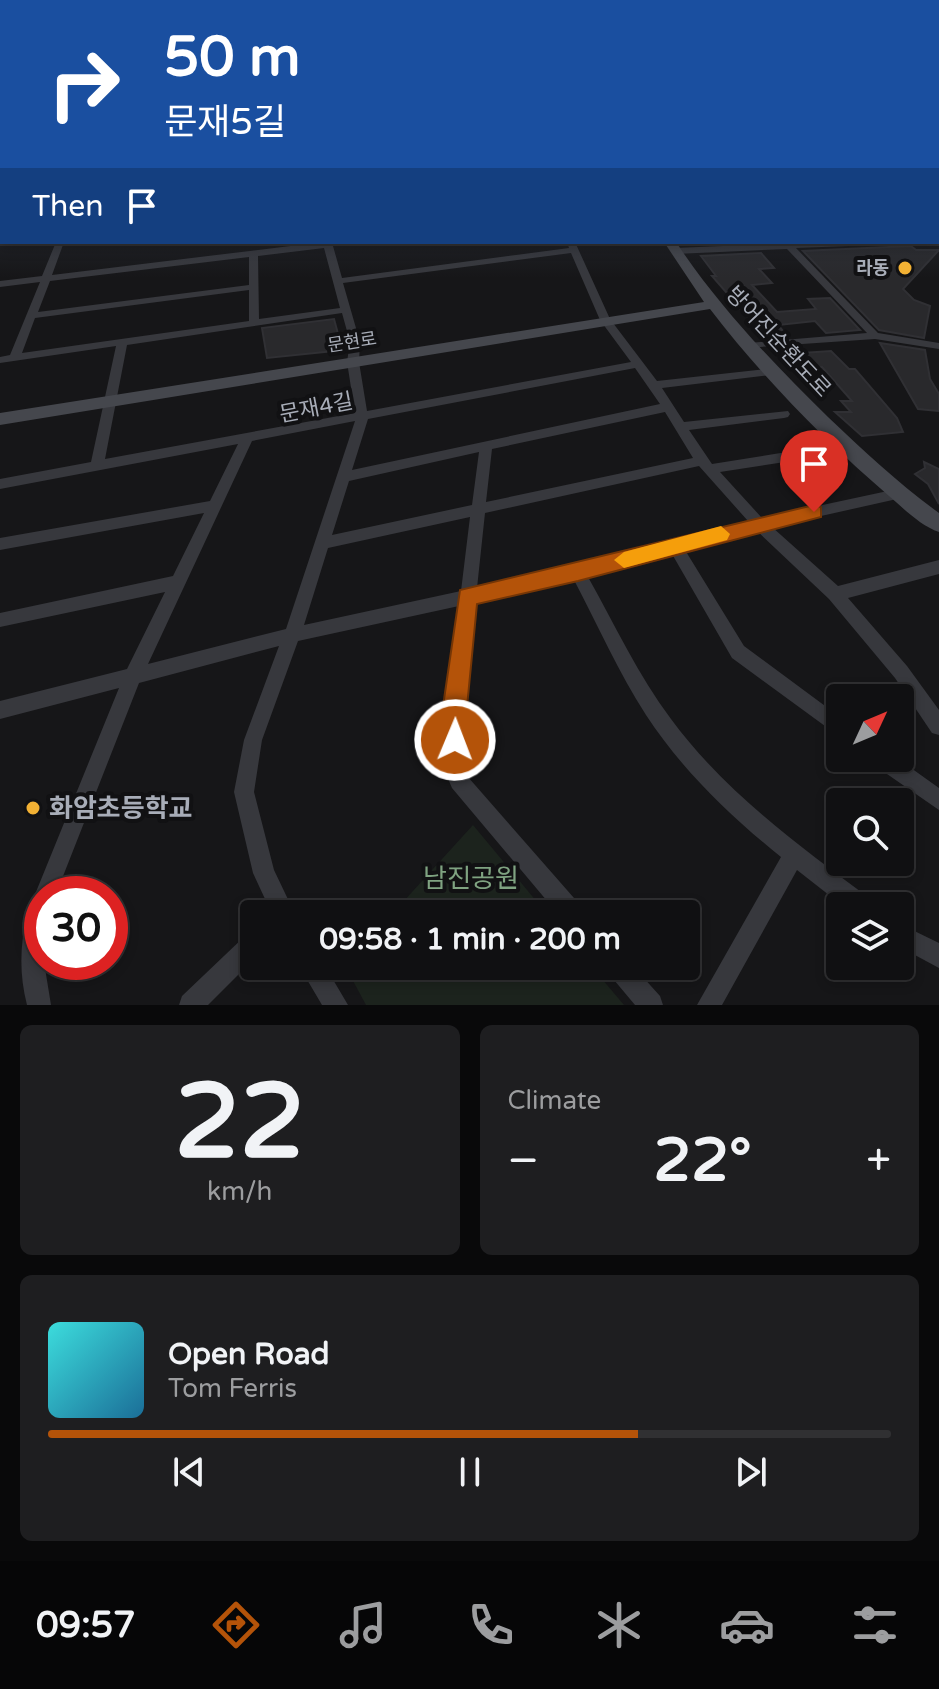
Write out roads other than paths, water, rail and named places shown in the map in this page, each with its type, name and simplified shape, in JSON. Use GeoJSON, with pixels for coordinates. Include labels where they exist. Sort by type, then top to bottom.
{"type":"FeatureCollection","features":[{"type":"Feature","properties":{"kind":"street"},"geometry":{"type":"LineString","coordinates":[[15,357],[59,244]]}},
{"type":"Feature","properties":{"kind":"street"},"geometry":{"type":"LineString","coordinates":[[0,284],[320,244]]}},
{"type":"Feature","properties":{"kind":"street"},"geometry":{"type":"LineString","coordinates":[[277,900],[264,873],[244,792],[253,740],[292,635],[362,419],[353,362],[355,342],[327,244]]}},
{"type":"Feature","properties":{"kind":"street"},"geometry":{"type":"LineString","coordinates":[[672,246],[832,244]]}},
{"type":"Feature","properties":{"kind":"street"},"geometry":{"type":"LineString","coordinates":[[337,281],[572,246],[605,320],[654,385],[706,465],[759,524],[835,594],[901,672],[939,726]]}},
{"type":"Feature","properties":{"kind":"street","name":"방어진순환도로"},"geometry":{"type":"LineString","coordinates":[[672,246],[711,305],[771,371],[897,494],[939,524]]}},
{"type":"Feature","properties":{"kind":"street"},"geometry":{"type":"LineString","coordinates":[[789,246],[875,336]]}},
{"type":"Feature","properties":{"kind":"street"},"geometry":{"type":"LineString","coordinates":[[253,253],[254,323]]}},
{"type":"Feature","properties":{"kind":"street"},"geometry":{"type":"LineString","coordinates":[[30,316],[253,287]]}},
{"type":"Feature","properties":{"kind":"street","name":"문현로"},"geometry":{"type":"LineString","coordinates":[[0,419],[711,305]]}},
{"type":"Feature","properties":{"kind":"street"},"geometry":{"type":"LineString","coordinates":[[0,360],[344,310]]}},
{"type":"Feature","properties":{"kind":"street"},"geometry":{"type":"LineString","coordinates":[[748,346],[875,336],[939,346]]}},
{"type":"Feature","properties":{"kind":"street"},"geometry":{"type":"LineString","coordinates":[[97,467],[113,401],[122,342]]}},
{"type":"Feature","properties":{"kind":"street","name":"문재4길"},"geometry":{"type":"LineString","coordinates":[[0,484],[362,419],[638,364]]}},
{"type":"Feature","properties":{"kind":"street"},"geometry":{"type":"LineString","coordinates":[[654,385],[771,371]]}},
{"type":"Feature","properties":{"kind":"street"},"geometry":{"type":"LineString","coordinates":[[343,477],[667,407]]}},
{"type":"Feature","properties":{"kind":"street"},"geometry":{"type":"LineString","coordinates":[[679,427],[784,414]]}},
{"type":"Feature","properties":{"kind":"street"},"geometry":{"type":"LineString","coordinates":[[52,876],[132,678],[246,440]]}},
{"type":"Feature","properties":{"kind":"street"},"geometry":{"type":"LineString","coordinates":[[486,446],[453,720],[459,781],[561,900]]}},
{"type":"Feature","properties":{"kind":"street"},"geometry":{"type":"LineString","coordinates":[[322,543],[706,465],[824,451]]}},
{"type":"Feature","properties":{"kind":"street"},"geometry":{"type":"LineString","coordinates":[[0,710],[292,635],[578,573],[759,524],[897,494]]}},
{"type":"Feature","properties":{"kind":"street"},"geometry":{"type":"LineString","coordinates":[[0,544],[214,506]]}},
{"type":"Feature","properties":{"kind":"street"},"geometry":{"type":"LineString","coordinates":[[675,546],[738,652],[826,718]]}},
{"type":"Feature","properties":{"kind":"street"},"geometry":{"type":"LineString","coordinates":[[835,594],[939,567]]}},
{"type":"Feature","properties":{"kind":"street"},"geometry":{"type":"LineString","coordinates":[[578,573],[665,727],[695,762],[793,856],[842,892]]}},
{"type":"Feature","properties":{"kind":"street"},"geometry":{"type":"LineString","coordinates":[[0,620],[178,582]]}},
{"type":"Feature","properties":{"kind":"street"},"geometry":{"type":"LineString","coordinates":[[900,772],[939,800]]}},
{"type":"Feature","properties":{"kind":"street"},"geometry":{"type":"LineString","coordinates":[[709,1005],[793,856]]}},
{"type":"Feature","properties":{"kind":"street"},"geometry":{"type":"LineString","coordinates":[[914,943],[939,956]]}},
{"type":"Feature","properties":{"kind":"street"},"geometry":{"type":"LineString","coordinates":[[191,1005],[240,957]]}},
{"type":"Feature","properties":{"kind":"street"},"geometry":{"type":"LineString","coordinates":[[36,980],[39,1005]]}},
{"type":"Feature","properties":{"kind":"street"},"geometry":{"type":"LineString","coordinates":[[320,980],[336,1005]]}},
{"type":"Feature","properties":{"kind":"street"},"geometry":{"type":"LineString","coordinates":[[629,980],[651,1005]]}},
{"type":"Feature","properties":{"kind":"place","name":"라동"},"geometry":{"type":"Point","coordinates":[905,268]}},
{"type":"Feature","properties":{"kind":"place","name":"화암초등학교"},"geometry":{"type":"Point","coordinates":[33,808]}},
{"type":"Feature","properties":{"kind":"park label","name":"남진공원"},"geometry":{"type":"Point","coordinates":[471,878]}}]}
